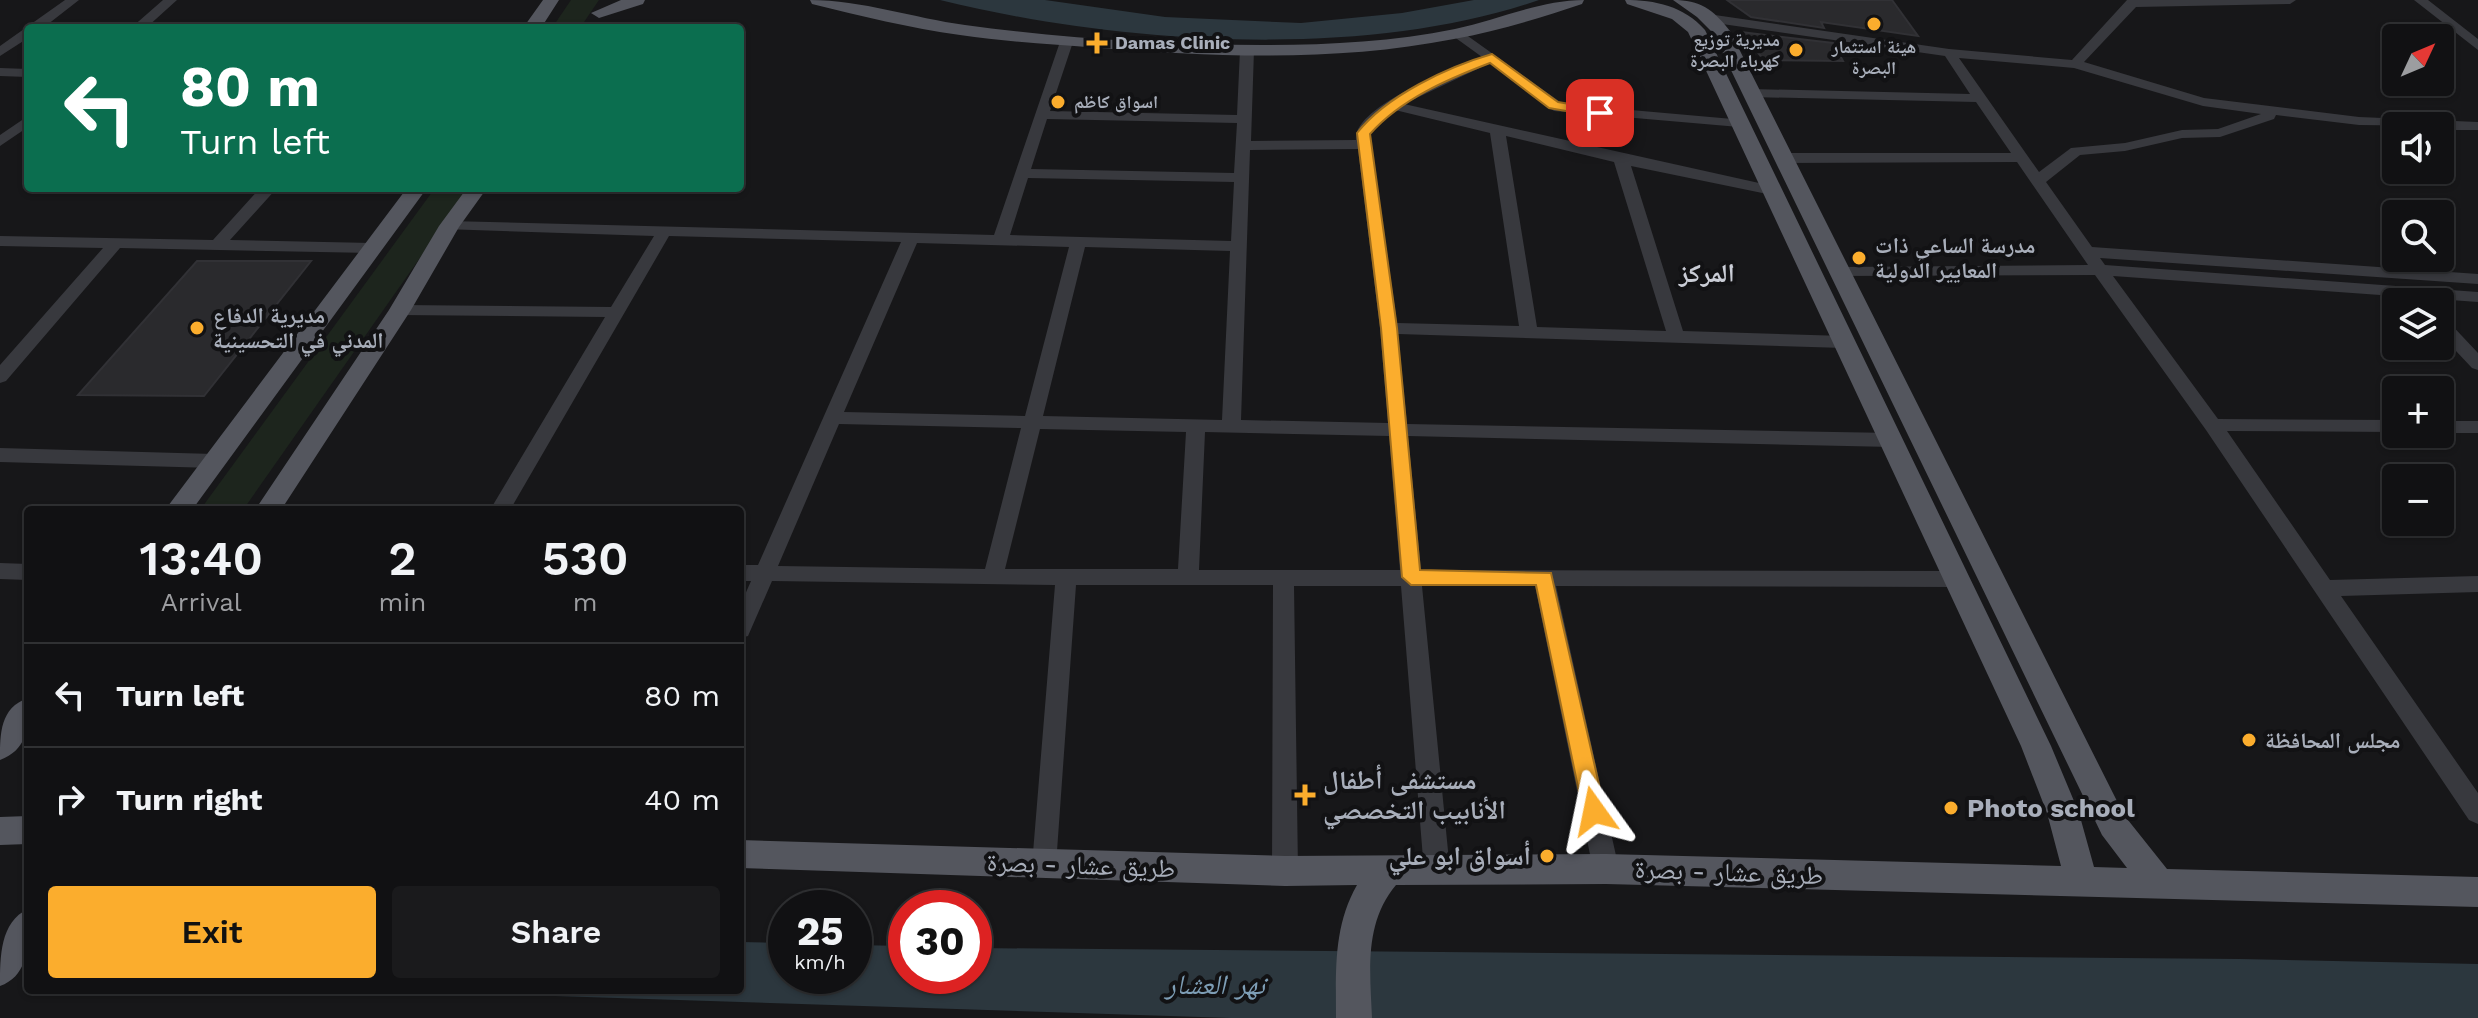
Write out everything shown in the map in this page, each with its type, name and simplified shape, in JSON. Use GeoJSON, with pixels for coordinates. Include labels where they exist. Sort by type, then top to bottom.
{"type":"FeatureCollection","features":[{"type":"Feature","properties":{"kind":"main road"},"geometry":{"type":"LineString","coordinates":[[535,24],[551,0]]}},
{"type":"Feature","properties":{"kind":"main road"},"geometry":{"type":"LineString","coordinates":[[592,24],[604,6],[637,0]]}},
{"type":"Feature","properties":{"kind":"main road"},"geometry":{"type":"LineString","coordinates":[[818,0],[959,30],[1247,50],[1360,46],[1458,33],[1576,0]]}},
{"type":"Feature","properties":{"kind":"main road"},"geometry":{"type":"LineString","coordinates":[[1633,0],[1678,15],[1696,30],[1746,119],[1772,190],[1958,579],[2054,791],[2075,850],[2081,882]]}},
{"type":"Feature","properties":{"kind":"main road"},"geometry":{"type":"LineString","coordinates":[[1681,0],[1721,31],[1751,93],[1746,119]]}},
{"type":"Feature","properties":{"kind":"main road"},"geometry":{"type":"LineString","coordinates":[[1746,119],[1782,158],[2108,815],[2125,844],[2158,883]]}},
{"type":"Feature","properties":{"kind":"main road"},"geometry":{"type":"LineString","coordinates":[[181,506],[414,192]]}},
{"type":"Feature","properties":{"kind":"main road"},"geometry":{"type":"LineString","coordinates":[[271,506],[400,310],[449,226],[474,192]]}},
{"type":"Feature","properties":{"kind":"main road"},"geometry":{"type":"LineString","coordinates":[[1811,271],[1841,272]]}},
{"type":"Feature","properties":{"kind":"main road"},"geometry":{"type":"LineString","coordinates":[[0,747],[24,715]]}},
{"type":"Feature","properties":{"kind":"main road"},"geometry":{"type":"LineString","coordinates":[[0,831],[24,830]]}},
{"type":"Feature","properties":{"kind":"main road","name":"طريق عشار - بصرة"},"geometry":{"type":"LineString","coordinates":[[744,854],[1285,871],[1606,869],[2478,892]]}},
{"type":"Feature","properties":{"kind":"main road"},"geometry":{"type":"LineString","coordinates":[[1354,1018],[1355,927],[1367,896],[1388,871]]}},
{"type":"Feature","properties":{"kind":"main road"},"geometry":{"type":"LineString","coordinates":[[0,970],[24,931]]}},
{"type":"Feature","properties":{"kind":"street"},"geometry":{"type":"LineString","coordinates":[[40,24],[73,0]]}},
{"type":"Feature","properties":{"kind":"street"},"geometry":{"type":"LineString","coordinates":[[143,24],[171,0]]}},
{"type":"Feature","properties":{"kind":"street"},"geometry":{"type":"LineString","coordinates":[[2075,64],[2130,2],[2290,0]]}},
{"type":"Feature","properties":{"kind":"street"},"geometry":{"type":"LineString","coordinates":[[2420,0],[2478,46]]}},
{"type":"Feature","properties":{"kind":"street"},"geometry":{"type":"LineString","coordinates":[[1708,18],[1949,53],[2075,64],[2203,102],[2382,122]]}},
{"type":"Feature","properties":{"kind":"street"},"geometry":{"type":"LineString","coordinates":[[1458,33],[1559,108],[1746,119]]}},
{"type":"Feature","properties":{"kind":"street"},"geometry":{"type":"LineString","coordinates":[[0,52],[24,35]]}},
{"type":"Feature","properties":{"kind":"street"},"geometry":{"type":"LineString","coordinates":[[1000,240],[1067,39]]}},
{"type":"Feature","properties":{"kind":"street"},"geometry":{"type":"LineString","coordinates":[[1231,427],[1247,50]]}},
{"type":"Feature","properties":{"kind":"street"},"geometry":{"type":"LineString","coordinates":[[1949,53],[2087,252],[2213,425],[2478,813]]}},
{"type":"Feature","properties":{"kind":"street"},"geometry":{"type":"LineString","coordinates":[[1437,871],[1389,328],[1363,133],[1368,125],[1394,106],[1441,77],[1492,58]]}},
{"type":"Feature","properties":{"kind":"street"},"geometry":{"type":"LineString","coordinates":[[0,72],[24,73]]}},
{"type":"Feature","properties":{"kind":"street"},"geometry":{"type":"LineString","coordinates":[[1751,93],[1980,98]]}},
{"type":"Feature","properties":{"kind":"street"},"geometry":{"type":"LineString","coordinates":[[1394,106],[1621,159],[1772,190]]}},
{"type":"Feature","properties":{"kind":"street"},"geometry":{"type":"LineString","coordinates":[[2038,181],[2076,151],[2125,147],[2182,134],[2220,133],[2269,116],[2268,108]]}},
{"type":"Feature","properties":{"kind":"street"},"geometry":{"type":"LineString","coordinates":[[1042,115],[1244,119]]}},
{"type":"Feature","properties":{"kind":"street"},"geometry":{"type":"LineString","coordinates":[[0,142],[24,124]]}},
{"type":"Feature","properties":{"kind":"street"},"geometry":{"type":"LineString","coordinates":[[2454,126],[2478,126]]}},
{"type":"Feature","properties":{"kind":"street"},"geometry":{"type":"LineString","coordinates":[[1497,129],[1529,332]]}},
{"type":"Feature","properties":{"kind":"street"},"geometry":{"type":"LineString","coordinates":[[1243,146],[1365,144]]}},
{"type":"Feature","properties":{"kind":"street"},"geometry":{"type":"LineString","coordinates":[[1782,158],[2021,157]]}},
{"type":"Feature","properties":{"kind":"street"},"geometry":{"type":"LineString","coordinates":[[1621,159],[1676,336]]}},
{"type":"Feature","properties":{"kind":"street"},"geometry":{"type":"LineString","coordinates":[[1022,173],[1241,178]]}},
{"type":"Feature","properties":{"kind":"street"},"geometry":{"type":"LineString","coordinates":[[217,245],[265,192]]}},
{"type":"Feature","properties":{"kind":"street"},"geometry":{"type":"LineString","coordinates":[[449,226],[1239,246]]}},
{"type":"Feature","properties":{"kind":"street"},"geometry":{"type":"LineString","coordinates":[[502,506],[664,232]]}},
{"type":"Feature","properties":{"kind":"street"},"geometry":{"type":"LineString","coordinates":[[744,621],[911,238]]}},
{"type":"Feature","properties":{"kind":"street"},"geometry":{"type":"LineString","coordinates":[[993,577],[1078,242]]}},
{"type":"Feature","properties":{"kind":"street"},"geometry":{"type":"LineString","coordinates":[[0,377],[116,243]]}},
{"type":"Feature","properties":{"kind":"street"},"geometry":{"type":"LineString","coordinates":[[4,245],[116,243],[372,248]]}},
{"type":"Feature","properties":{"kind":"street"},"geometry":{"type":"LineString","coordinates":[[2087,252],[2478,279]]}},
{"type":"Feature","properties":{"kind":"street"},"geometry":{"type":"LineString","coordinates":[[1841,272],[2100,270],[2382,293]]}},
{"type":"Feature","properties":{"kind":"street"},"geometry":{"type":"LineString","coordinates":[[2394,273],[2408,288]]}},
{"type":"Feature","properties":{"kind":"street"},"geometry":{"type":"LineString","coordinates":[[2454,297],[2478,297]]}},
{"type":"Feature","properties":{"kind":"street"},"geometry":{"type":"LineString","coordinates":[[400,310],[617,312]]}},
{"type":"Feature","properties":{"kind":"street"},"geometry":{"type":"LineString","coordinates":[[1389,328],[1844,342]]}},
{"type":"Feature","properties":{"kind":"street"},"geometry":{"type":"LineString","coordinates":[[2454,338],[2478,364]]}},
{"type":"Feature","properties":{"kind":"street"},"geometry":{"type":"LineString","coordinates":[[832,418],[1892,440]]}},
{"type":"Feature","properties":{"kind":"street"},"geometry":{"type":"LineString","coordinates":[[2213,425],[2382,426]]}},
{"type":"Feature","properties":{"kind":"street"},"geometry":{"type":"LineString","coordinates":[[1188,577],[1196,426]]}},
{"type":"Feature","properties":{"kind":"street"},"geometry":{"type":"LineString","coordinates":[[2454,427],[2478,427]]}},
{"type":"Feature","properties":{"kind":"street"},"geometry":{"type":"LineString","coordinates":[[0,455],[214,461]]}},
{"type":"Feature","properties":{"kind":"street"},"geometry":{"type":"LineString","coordinates":[[0,571],[24,572]]}},
{"type":"Feature","properties":{"kind":"street"},"geometry":{"type":"LineString","coordinates":[[744,573],[993,577],[1958,579]]}},
{"type":"Feature","properties":{"kind":"street"},"geometry":{"type":"LineString","coordinates":[[1044,865],[1066,577]]}},
{"type":"Feature","properties":{"kind":"street"},"geometry":{"type":"LineString","coordinates":[[1283,578],[1285,871]]}},
{"type":"Feature","properties":{"kind":"street"},"geometry":{"type":"LineString","coordinates":[[1544,578],[1606,869]]}},
{"type":"Feature","properties":{"kind":"street"},"geometry":{"type":"LineString","coordinates":[[2325,588],[2478,584]]}},
{"type":"Feature","properties":{"kind":"shaded area"},"geometry":{"type":"Polygon","coordinates":[[[571,0],[599,0],[583,24],[555,24],[571,0]]]}},
{"type":"Feature","properties":{"kind":"shaded area"},"geometry":{"type":"Polygon","coordinates":[[[432,192],[466,192],[246,506],[203,506],[432,192]]]}},
{"type":"Feature","properties":{"kind":"water"},"geometry":{"type":"Polygon","coordinates":[[[940,0],[1045,0],[1165,17],[1301,23],[1402,13],[1474,0],[1539,0],[1470,19],[1397,32],[1320,38],[1241,39],[1084,27],[940,0]]]}},
{"type":"Feature","properties":{"kind":"water","name":"نهر العشار"},"geometry":{"type":"Polygon","coordinates":[[[744,942],[768,943],[768,994],[872,994],[872,945],[888,946],[888,994],[992,994],[992,948],[2240,959],[2478,964],[2478,1018],[1231,1018],[495,994],[744,994],[744,942]]]}},
{"type":"Feature","properties":{"kind":"building","name":"هيئة استثمار البصرة"},"geometry":{"type":"Polygon","coordinates":[[[1727,0],[1892,0],[1918,36],[1821,22],[1824,28],[1751,17],[1727,0]]]}},
{"type":"Feature","properties":{"kind":"building","name":"مديرية توزيع كهرباء البصرة"},"geometry":{"type":"Polygon","coordinates":[[[1741,32],[1833,43],[1843,61],[1764,60],[1741,32]]]}},
{"type":"Feature","properties":{"kind":"building","name":"مديرية الدفاع المدني في التحسينية"},"geometry":{"type":"Polygon","coordinates":[[[197,261],[311,261],[204,396],[78,395],[197,261]]]}},
{"type":"Feature","properties":{"kind":"place","name":"هيئة استثمار البصرة"},"geometry":{"type":"Point","coordinates":[1874,24]}},
{"type":"Feature","properties":{"kind":"place","name":"Damas Clinic"},"geometry":{"type":"Point","coordinates":[1097,43]}},
{"type":"Feature","properties":{"kind":"place","name":"مديرية توزيع كهرباء البصرة"},"geometry":{"type":"Point","coordinates":[1796,50]}},
{"type":"Feature","properties":{"kind":"place","name":"اسواق كاظم"},"geometry":{"type":"Point","coordinates":[1058,102]}},
{"type":"Feature","properties":{"kind":"place","name":"مدرسة الساعي ذات المعايير الدولية"},"geometry":{"type":"Point","coordinates":[1859,258]}},
{"type":"Feature","properties":{"kind":"place","name":"مديرية الدفاع المدني في التحسينية"},"geometry":{"type":"Point","coordinates":[197,328]}},
{"type":"Feature","properties":{"kind":"place","name":"مجلس المحافظة"},"geometry":{"type":"Point","coordinates":[2249,740]}},
{"type":"Feature","properties":{"kind":"place","name":"مستشفى أطفال الأنابيب التخصصي"},"geometry":{"type":"Point","coordinates":[1305,795]}},
{"type":"Feature","properties":{"kind":"place","name":"Photo school"},"geometry":{"type":"Point","coordinates":[1951,808]}},
{"type":"Feature","properties":{"kind":"place","name":"أسواق ابو علي"},"geometry":{"type":"Point","coordinates":[1547,856]}},
{"type":"Feature","properties":{"kind":"district","name":"المركز"},"geometry":{"type":"Point","coordinates":[1707,273]}},
{"type":"Feature","properties":{"kind":"route"},"geometry":{"type":"LineString","coordinates":[[1594,811],[1544,578],[1411,577],[1389,328],[1363,133],[1368,125],[1394,106],[1441,77],[1492,58],[1554,106],[1600,113]]}}]}
